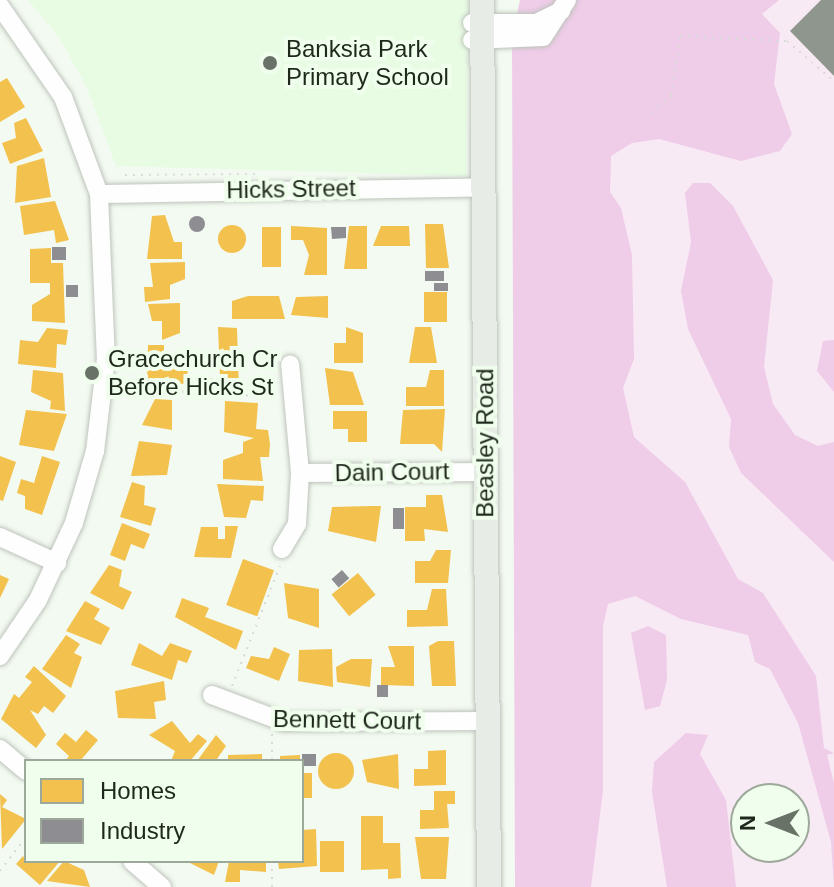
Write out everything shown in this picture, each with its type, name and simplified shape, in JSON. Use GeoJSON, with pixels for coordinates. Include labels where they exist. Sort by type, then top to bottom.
{"type":"FeatureCollection","features":[{"type":"Feature","properties":{"kind":"main road","name":"Beasley Road"},"geometry":{"type":"LineString","coordinates":[[477,21],[484,721],[489,887]]}},
{"type":"Feature","properties":{"kind":"main road","name":"Beasley Road"},"geometry":{"type":"LineString","coordinates":[[481,887],[484,721]]}},
{"type":"Feature","properties":{"kind":"street"},"geometry":{"type":"LineString","coordinates":[[0,6],[63,97],[99,194],[105,388],[87,485],[57,563],[0,656]]}},
{"type":"Feature","properties":{"kind":"street"},"geometry":{"type":"LineString","coordinates":[[477,21],[536,23],[564,6]]}},
{"type":"Feature","properties":{"kind":"street","name":"Hicks Street"},"geometry":{"type":"LineString","coordinates":[[99,194],[479,187]]}},
{"type":"Feature","properties":{"kind":"street","name":"Dain Court"},"geometry":{"type":"LineString","coordinates":[[282,549],[297,524],[300,473],[290,364]]}},
{"type":"Feature","properties":{"kind":"street","name":"Dain Court"},"geometry":{"type":"LineString","coordinates":[[300,473],[481,472]]}},
{"type":"Feature","properties":{"kind":"street"},"geometry":{"type":"LineString","coordinates":[[0,537],[57,563]]}},
{"type":"Feature","properties":{"kind":"street","name":"Bennett Court"},"geometry":{"type":"LineString","coordinates":[[216,698],[272,721],[484,721]]}},
{"type":"Feature","properties":{"kind":"street"},"geometry":{"type":"LineString","coordinates":[[0,749],[24,769]]}},
{"type":"Feature","properties":{"kind":"street"},"geometry":{"type":"LineString","coordinates":[[134,863],[162,887]]}},
{"type":"Feature","properties":{"kind":"path"},"geometry":{"type":"LineString","coordinates":[[652,113],[671,95],[680,36],[787,41],[834,81]]}},
{"type":"Feature","properties":{"kind":"path"},"geometry":{"type":"LineString","coordinates":[[105,388],[295,393]]}},
{"type":"Feature","properties":{"kind":"path"},"geometry":{"type":"LineString","coordinates":[[216,698],[279,574],[282,549]]}},
{"type":"Feature","properties":{"kind":"path"},"geometry":{"type":"LineString","coordinates":[[272,721],[272,759]]}},
{"type":"Feature","properties":{"kind":"path"},"geometry":{"type":"LineString","coordinates":[[0,871],[24,840]]}},
{"type":"Feature","properties":{"kind":"path"},"geometry":{"type":"LineString","coordinates":[[272,863],[272,887]]}},
{"type":"Feature","properties":{"kind":"shaded area","name":"Banksia Park Primary School"},"geometry":{"type":"Polygon","coordinates":[[[28,0],[468,0],[466,176],[116,166],[87,88],[59,37],[28,0]]]}},
{"type":"Feature","properties":{"kind":"shaded area"},"geometry":{"type":"Polygon","coordinates":[[[520,0],[834,0],[834,887],[516,887],[520,0]]]}},
{"type":"Feature","properties":{"kind":"shaded area"},"geometry":{"type":"Polygon","coordinates":[[[520,0],[779,0],[762,14],[780,33],[774,84],[792,134],[780,151],[741,161],[659,139],[632,143],[611,156],[610,192],[621,208],[632,255],[634,359],[623,388],[634,437],[685,482],[738,579],[763,593],[816,676],[824,748],[834,753],[827,755],[834,783],[834,887],[831,842],[798,723],[770,669],[755,662],[748,635],[681,619],[635,596],[608,604],[603,626],[603,790],[591,887],[515,887],[512,38],[520,0]]]}},
{"type":"Feature","properties":{"kind":"shaded area"},"geometry":{"type":"Polygon","coordinates":[[[693,183],[710,183],[733,206],[773,280],[764,367],[773,404],[795,435],[818,446],[834,442],[834,562],[741,473],[729,447],[731,419],[688,329],[681,291],[691,242],[685,193],[693,183]]]}},
{"type":"Feature","properties":{"kind":"shaded area"},"geometry":{"type":"Polygon","coordinates":[[[834,340],[834,392],[817,371],[823,341],[834,340]]]}},
{"type":"Feature","properties":{"kind":"shaded area"},"geometry":{"type":"Polygon","coordinates":[[[648,626],[666,635],[667,680],[660,706],[645,710],[631,633],[648,626]]]}},
{"type":"Feature","properties":{"kind":"shaded area"},"geometry":{"type":"Polygon","coordinates":[[[686,733],[708,735],[700,754],[726,800],[730,863],[733,863],[736,887],[667,887],[652,792],[654,762],[686,733]]]}},
{"type":"Feature","properties":{"kind":"building: Homes"},"geometry":{"type":"Polygon","coordinates":[[[7,78],[25,107],[0,122],[0,82],[7,78]]]}},
{"type":"Feature","properties":{"kind":"building: Homes"},"geometry":{"type":"Polygon","coordinates":[[[26,118],[43,151],[10,164],[2,143],[16,138],[14,123],[26,118]]]}},
{"type":"Feature","properties":{"kind":"building: Homes"},"geometry":{"type":"Polygon","coordinates":[[[44,158],[51,197],[15,203],[17,166],[44,158]]]}},
{"type":"Feature","properties":{"kind":"building: Homes"},"geometry":{"type":"Polygon","coordinates":[[[55,201],[69,240],[56,243],[54,230],[24,235],[20,206],[55,201]]]}},
{"type":"Feature","properties":{"kind":"building: Homes"},"geometry":{"type":"Polygon","coordinates":[[[165,215],[174,242],[182,242],[182,259],[147,259],[152,216],[165,215]]]}},
{"type":"Feature","properties":{"kind":"building: Homes"},"geometry":{"type":"Polygon","coordinates":[[[425,224],[443,224],[449,268],[426,268],[425,224]]]}},
{"type":"Feature","properties":{"kind":"building: Homes"},"geometry":{"type":"Polygon","coordinates":[[[232,225],[242,229],[246,239],[242,249],[232,253],[222,249],[218,239],[222,229],[232,225]]]}},
{"type":"Feature","properties":{"kind":"building: Homes"},"geometry":{"type":"Polygon","coordinates":[[[291,226],[327,228],[327,275],[304,275],[309,255],[303,240],[291,240],[291,226]]]}},
{"type":"Feature","properties":{"kind":"building: Homes"},"geometry":{"type":"Polygon","coordinates":[[[349,226],[367,226],[367,269],[344,269],[349,226]]]}},
{"type":"Feature","properties":{"kind":"building: Homes"},"geometry":{"type":"Polygon","coordinates":[[[381,226],[409,226],[410,246],[373,246],[381,226]]]}},
{"type":"Feature","properties":{"kind":"building: Homes"},"geometry":{"type":"Polygon","coordinates":[[[262,227],[281,227],[281,267],[262,267],[262,227]]]}},
{"type":"Feature","properties":{"kind":"building: Homes"},"geometry":{"type":"Polygon","coordinates":[[[51,248],[51,263],[63,263],[65,323],[32,321],[32,305],[50,294],[50,283],[30,283],[30,249],[51,248]]]}},
{"type":"Feature","properties":{"kind":"building: Homes"},"geometry":{"type":"Polygon","coordinates":[[[185,262],[185,279],[170,285],[170,299],[145,302],[144,287],[153,287],[150,263],[185,262]]]}},
{"type":"Feature","properties":{"kind":"building: Homes"},"geometry":{"type":"Polygon","coordinates":[[[424,292],[447,292],[447,322],[424,322],[424,292]]]}},
{"type":"Feature","properties":{"kind":"building: Homes"},"geometry":{"type":"Polygon","coordinates":[[[248,296],[279,296],[285,319],[232,319],[232,301],[248,296]]]}},
{"type":"Feature","properties":{"kind":"building: Homes"},"geometry":{"type":"Polygon","coordinates":[[[328,296],[328,318],[291,315],[296,297],[328,296]]]}},
{"type":"Feature","properties":{"kind":"building: Homes"},"geometry":{"type":"Polygon","coordinates":[[[180,303],[180,333],[162,340],[162,321],[152,321],[148,304],[180,303]]]}},
{"type":"Feature","properties":{"kind":"building: Homes"},"geometry":{"type":"Polygon","coordinates":[[[218,327],[237,328],[239,389],[208,389],[209,378],[220,379],[218,327]]]}},
{"type":"Feature","properties":{"kind":"building: Homes"},"geometry":{"type":"Polygon","coordinates":[[[346,327],[363,333],[363,363],[334,363],[334,343],[346,343],[346,327]]]}},
{"type":"Feature","properties":{"kind":"building: Homes"},"geometry":{"type":"Polygon","coordinates":[[[415,327],[431,327],[437,363],[409,363],[415,327]]]}},
{"type":"Feature","properties":{"kind":"building: Homes"},"geometry":{"type":"Polygon","coordinates":[[[47,328],[68,330],[66,345],[57,344],[56,368],[18,364],[20,340],[38,342],[47,328]]]}},
{"type":"Feature","properties":{"kind":"building: Homes"},"geometry":{"type":"Polygon","coordinates":[[[148,345],[164,345],[164,368],[188,362],[187,384],[147,383],[148,345]]]}},
{"type":"Feature","properties":{"kind":"building: Homes"},"geometry":{"type":"Polygon","coordinates":[[[325,368],[353,372],[364,405],[330,405],[325,368]]]}},
{"type":"Feature","properties":{"kind":"building: Homes"},"geometry":{"type":"Polygon","coordinates":[[[33,370],[63,373],[65,411],[50,409],[51,401],[31,392],[33,370]]]}},
{"type":"Feature","properties":{"kind":"building: Homes"},"geometry":{"type":"Polygon","coordinates":[[[430,370],[444,370],[444,406],[406,406],[406,387],[426,387],[430,370]]]}},
{"type":"Feature","properties":{"kind":"building: Homes"},"geometry":{"type":"Polygon","coordinates":[[[155,399],[172,400],[172,430],[142,425],[155,399]]]}},
{"type":"Feature","properties":{"kind":"building: Homes"},"geometry":{"type":"Polygon","coordinates":[[[225,401],[258,403],[256,429],[268,430],[270,444],[269,457],[260,457],[263,481],[223,479],[223,460],[243,453],[243,442],[254,438],[224,432],[225,401]]]}},
{"type":"Feature","properties":{"kind":"building: Homes"},"geometry":{"type":"Polygon","coordinates":[[[445,409],[442,452],[434,444],[400,444],[403,410],[445,409]]]}},
{"type":"Feature","properties":{"kind":"building: Homes"},"geometry":{"type":"Polygon","coordinates":[[[26,410],[67,414],[54,451],[19,445],[26,410]]]}},
{"type":"Feature","properties":{"kind":"building: Homes"},"geometry":{"type":"Polygon","coordinates":[[[333,411],[367,411],[367,442],[348,442],[348,429],[333,429],[333,411]]]}},
{"type":"Feature","properties":{"kind":"building: Homes"},"geometry":{"type":"Polygon","coordinates":[[[139,441],[172,445],[167,475],[131,476],[139,441]]]}},
{"type":"Feature","properties":{"kind":"building: Homes"},"geometry":{"type":"Polygon","coordinates":[[[0,456],[16,462],[3,501],[0,500],[0,456]]]}},
{"type":"Feature","properties":{"kind":"building: Homes"},"geometry":{"type":"Polygon","coordinates":[[[42,456],[60,462],[42,515],[25,509],[25,496],[17,493],[21,479],[34,483],[42,456]]]}},
{"type":"Feature","properties":{"kind":"building: Homes"},"geometry":{"type":"Polygon","coordinates":[[[132,482],[145,486],[144,505],[156,508],[151,526],[120,517],[132,482]]]}},
{"type":"Feature","properties":{"kind":"building: Homes"},"geometry":{"type":"Polygon","coordinates":[[[217,484],[264,486],[263,501],[251,500],[246,518],[224,517],[217,484]]]}},
{"type":"Feature","properties":{"kind":"building: Homes"},"geometry":{"type":"Polygon","coordinates":[[[426,495],[442,495],[448,532],[424,529],[425,541],[405,541],[405,507],[426,507],[426,495]]]}},
{"type":"Feature","properties":{"kind":"building: Homes"},"geometry":{"type":"Polygon","coordinates":[[[381,506],[376,542],[328,531],[332,507],[381,506]]]}},
{"type":"Feature","properties":{"kind":"building: Homes"},"geometry":{"type":"Polygon","coordinates":[[[122,523],[150,534],[144,549],[131,544],[125,561],[110,555],[122,523]]]}},
{"type":"Feature","properties":{"kind":"building: Homes"},"geometry":{"type":"Polygon","coordinates":[[[225,526],[238,526],[231,558],[194,557],[201,527],[218,527],[218,539],[225,539],[225,526]]]}},
{"type":"Feature","properties":{"kind":"building: Homes"},"geometry":{"type":"Polygon","coordinates":[[[436,550],[451,550],[448,583],[415,583],[415,561],[430,561],[436,550]]]}},
{"type":"Feature","properties":{"kind":"building: Homes"},"geometry":{"type":"Polygon","coordinates":[[[243,559],[274,570],[257,616],[226,605],[243,559]]]}},
{"type":"Feature","properties":{"kind":"building: Homes"},"geometry":{"type":"Polygon","coordinates":[[[109,565],[122,570],[119,586],[132,592],[123,610],[90,593],[109,565]]]}},
{"type":"Feature","properties":{"kind":"building: Homes"},"geometry":{"type":"Polygon","coordinates":[[[358,573],[376,595],[349,616],[332,594],[358,573]]]}},
{"type":"Feature","properties":{"kind":"building: Homes"},"geometry":{"type":"Polygon","coordinates":[[[0,575],[9,579],[0,598],[0,575]]]}},
{"type":"Feature","properties":{"kind":"building: Homes"},"geometry":{"type":"Polygon","coordinates":[[[284,583],[319,589],[319,628],[288,618],[284,583]]]}},
{"type":"Feature","properties":{"kind":"building: Homes"},"geometry":{"type":"Polygon","coordinates":[[[432,589],[446,589],[448,626],[407,627],[407,610],[427,610],[432,589]]]}},
{"type":"Feature","properties":{"kind":"building: Homes"},"geometry":{"type":"Polygon","coordinates":[[[182,598],[209,608],[205,617],[243,631],[236,650],[175,617],[182,598]]]}},
{"type":"Feature","properties":{"kind":"building: Homes"},"geometry":{"type":"Polygon","coordinates":[[[85,601],[100,609],[94,619],[110,628],[101,645],[66,631],[85,601]]]}},
{"type":"Feature","properties":{"kind":"building: Homes"},"geometry":{"type":"Polygon","coordinates":[[[66,635],[80,644],[74,653],[82,657],[71,688],[42,669],[66,635]]]}},
{"type":"Feature","properties":{"kind":"building: Homes"},"geometry":{"type":"Polygon","coordinates":[[[438,641],[454,641],[456,686],[432,686],[429,646],[438,641]]]}},
{"type":"Feature","properties":{"kind":"building: Homes"},"geometry":{"type":"Polygon","coordinates":[[[139,643],[162,656],[170,643],[192,651],[187,663],[178,660],[172,680],[131,665],[139,643]]]}},
{"type":"Feature","properties":{"kind":"building: Homes"},"geometry":{"type":"Polygon","coordinates":[[[388,646],[414,646],[414,686],[381,685],[381,667],[395,667],[388,646]]]}},
{"type":"Feature","properties":{"kind":"building: Homes"},"geometry":{"type":"Polygon","coordinates":[[[274,647],[290,654],[279,681],[246,668],[251,656],[269,659],[274,647]]]}},
{"type":"Feature","properties":{"kind":"building: Homes"},"geometry":{"type":"Polygon","coordinates":[[[332,649],[333,687],[298,681],[299,650],[332,649]]]}},
{"type":"Feature","properties":{"kind":"building: Homes"},"geometry":{"type":"Polygon","coordinates":[[[351,659],[372,659],[370,687],[337,682],[336,667],[351,659]]]}},
{"type":"Feature","properties":{"kind":"building: Homes"},"geometry":{"type":"Polygon","coordinates":[[[34,666],[66,696],[53,713],[44,706],[38,714],[30,710],[46,735],[36,748],[1,719],[14,694],[19,698],[32,682],[25,677],[34,666]]]}},
{"type":"Feature","properties":{"kind":"building: Homes"},"geometry":{"type":"Polygon","coordinates":[[[164,681],[166,700],[154,702],[156,719],[118,718],[115,691],[164,681]]]}},
{"type":"Feature","properties":{"kind":"building: Homes"},"geometry":{"type":"Polygon","coordinates":[[[172,721],[190,743],[198,734],[207,741],[192,759],[172,759],[175,751],[149,735],[172,721]]]}},
{"type":"Feature","properties":{"kind":"building: Homes"},"geometry":{"type":"Polygon","coordinates":[[[86,730],[98,740],[82,759],[67,759],[69,756],[56,744],[65,733],[76,742],[86,730]]]}},
{"type":"Feature","properties":{"kind":"building: Homes"},"geometry":{"type":"Polygon","coordinates":[[[216,735],[226,746],[217,759],[198,759],[216,735]]]}},
{"type":"Feature","properties":{"kind":"building: Homes"},"geometry":{"type":"Polygon","coordinates":[[[446,750],[446,785],[414,786],[414,769],[428,769],[428,751],[446,750]]]}},
{"type":"Feature","properties":{"kind":"building: Homes"},"geometry":{"type":"Polygon","coordinates":[[[336,753],[349,758],[354,771],[349,784],[336,789],[323,784],[318,771],[323,758],[336,753]]]}},
{"type":"Feature","properties":{"kind":"building: Homes"},"geometry":{"type":"Polygon","coordinates":[[[262,754],[262,759],[228,759],[228,755],[262,754]]]}},
{"type":"Feature","properties":{"kind":"building: Homes"},"geometry":{"type":"Polygon","coordinates":[[[398,754],[399,789],[367,782],[362,760],[398,754]]]}},
{"type":"Feature","properties":{"kind":"building: Homes"},"geometry":{"type":"Polygon","coordinates":[[[300,755],[300,759],[280,759],[280,756],[300,755]]]}},
{"type":"Feature","properties":{"kind":"building: Homes"},"geometry":{"type":"Polygon","coordinates":[[[304,773],[312,773],[312,798],[304,798],[304,773]]]}},
{"type":"Feature","properties":{"kind":"building: Homes"},"geometry":{"type":"Polygon","coordinates":[[[434,791],[455,791],[455,804],[447,804],[449,828],[420,829],[420,810],[434,810],[434,791]]]}},
{"type":"Feature","properties":{"kind":"building: Homes"},"geometry":{"type":"Polygon","coordinates":[[[0,794],[7,800],[2,807],[24,818],[2,849],[0,794]]]}},
{"type":"Feature","properties":{"kind":"building: Homes"},"geometry":{"type":"Polygon","coordinates":[[[361,816],[383,816],[383,843],[400,843],[401,878],[388,879],[388,869],[361,870],[361,816]]]}},
{"type":"Feature","properties":{"kind":"building: Homes"},"geometry":{"type":"Polygon","coordinates":[[[316,829],[317,866],[279,869],[278,863],[304,863],[304,830],[316,829]]]}},
{"type":"Feature","properties":{"kind":"building: Homes"},"geometry":{"type":"Polygon","coordinates":[[[415,837],[449,837],[446,879],[421,879],[415,837]]]}},
{"type":"Feature","properties":{"kind":"building: Homes"},"geometry":{"type":"Polygon","coordinates":[[[320,841],[344,841],[344,872],[320,872],[320,841]]]}},
{"type":"Feature","properties":{"kind":"building: Homes"},"geometry":{"type":"Polygon","coordinates":[[[23,856],[24,863],[58,863],[40,885],[16,864],[23,856]]]}},
{"type":"Feature","properties":{"kind":"building: Homes"},"geometry":{"type":"Polygon","coordinates":[[[62,863],[68,863],[84,870],[90,887],[47,881],[62,863]]]}},
{"type":"Feature","properties":{"kind":"building: Homes"},"geometry":{"type":"Polygon","coordinates":[[[190,863],[218,863],[214,875],[190,863]]]}},
{"type":"Feature","properties":{"kind":"building: Homes"},"geometry":{"type":"Polygon","coordinates":[[[229,863],[266,863],[266,872],[240,870],[240,882],[225,882],[229,863]]]}},
{"type":"Feature","properties":{"kind":"building: Industry"},"geometry":{"type":"Polygon","coordinates":[[[194,216],[200,216],[205,224],[203,230],[194,232],[189,227],[189,221],[194,216]]]}},
{"type":"Feature","properties":{"kind":"building: Industry"},"geometry":{"type":"Polygon","coordinates":[[[331,227],[346,227],[346,238],[332,239],[331,227]]]}},
{"type":"Feature","properties":{"kind":"building: Industry"},"geometry":{"type":"Polygon","coordinates":[[[52,247],[66,247],[66,260],[52,260],[52,247]]]}},
{"type":"Feature","properties":{"kind":"building: Industry"},"geometry":{"type":"Polygon","coordinates":[[[425,271],[444,271],[444,281],[425,281],[425,271]]]}},
{"type":"Feature","properties":{"kind":"building: Industry"},"geometry":{"type":"Polygon","coordinates":[[[434,283],[448,283],[448,291],[434,291],[434,283]]]}},
{"type":"Feature","properties":{"kind":"building: Industry"},"geometry":{"type":"Polygon","coordinates":[[[66,285],[78,285],[78,297],[66,297],[66,285]]]}},
{"type":"Feature","properties":{"kind":"building: Industry"},"geometry":{"type":"Polygon","coordinates":[[[393,508],[404,508],[404,529],[393,529],[393,508]]]}},
{"type":"Feature","properties":{"kind":"building: Industry"},"geometry":{"type":"Polygon","coordinates":[[[342,570],[349,578],[339,587],[331,579],[342,570]]]}},
{"type":"Feature","properties":{"kind":"building: Industry"},"geometry":{"type":"Polygon","coordinates":[[[377,685],[388,685],[388,697],[377,697],[377,685]]]}},
{"type":"Feature","properties":{"kind":"building: Industry"},"geometry":{"type":"Polygon","coordinates":[[[302,754],[316,754],[316,766],[304,766],[302,754]]]}},
{"type":"Feature","properties":{"kind":"building: Other"},"geometry":{"type":"Polygon","coordinates":[[[821,0],[834,0],[834,76],[790,31],[821,0]]]}},
{"type":"Feature","properties":{"kind":"place","name":"Banksia Park Primary School"},"geometry":{"type":"Point","coordinates":[270,63]}},
{"type":"Feature","properties":{"kind":"place","name":"Gracechurch Cr Before Hicks St"},"geometry":{"type":"Point","coordinates":[92,373]}}]}
